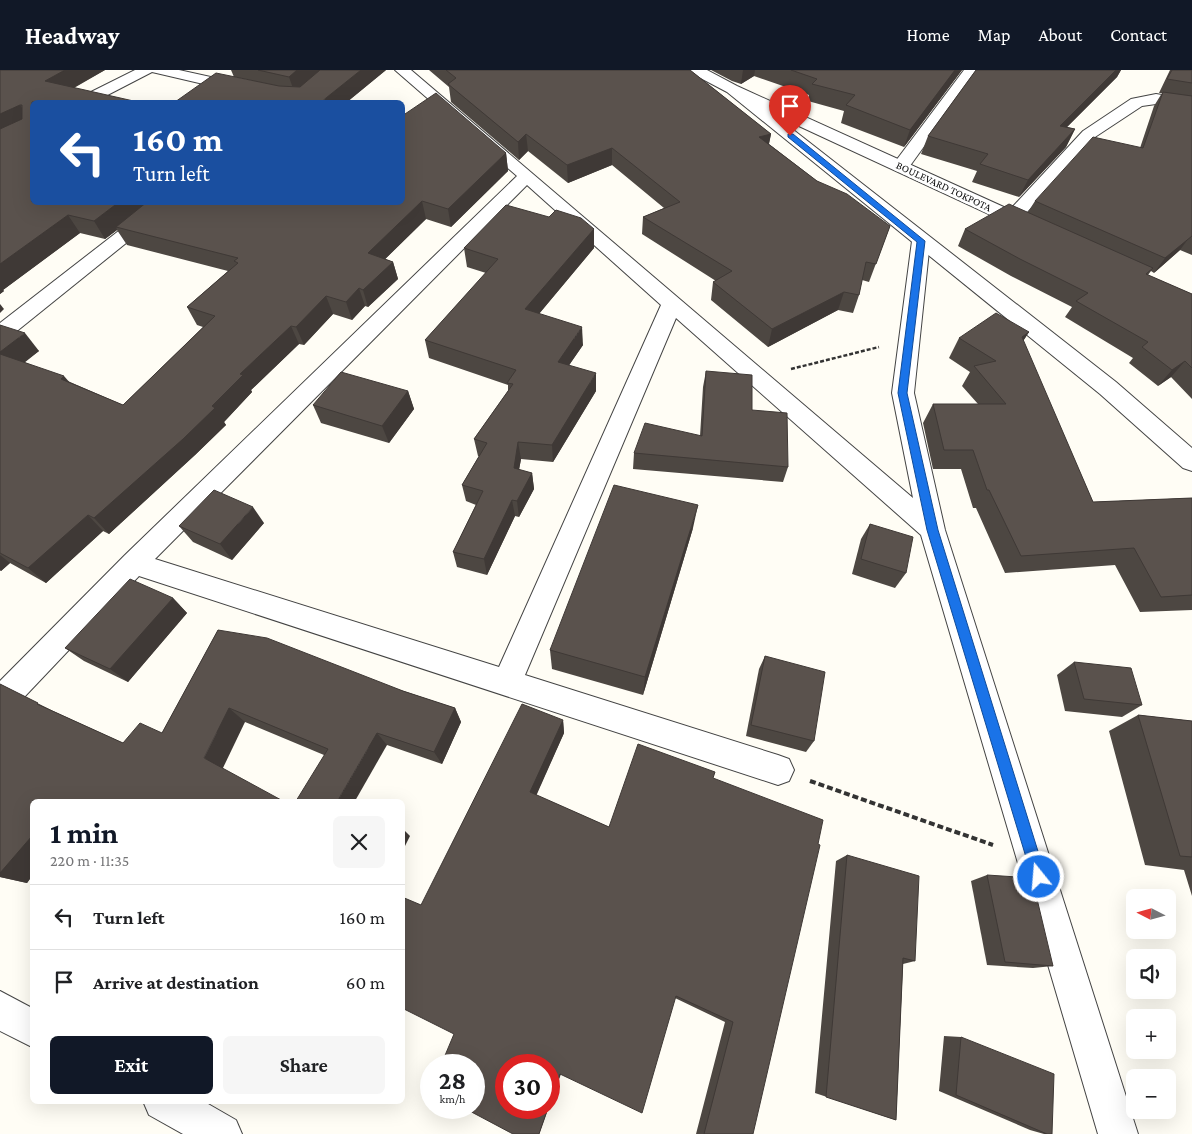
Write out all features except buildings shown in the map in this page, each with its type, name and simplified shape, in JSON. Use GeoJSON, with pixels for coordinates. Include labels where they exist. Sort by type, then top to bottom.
{"type":"FeatureCollection","features":[{"type":"Feature","properties":{"kind":"street"},"geometry":{"type":"LineString","coordinates":[[87,100],[146,70]]}},
{"type":"Feature","properties":{"kind":"street"},"geometry":{"type":"LineString","coordinates":[[158,70],[252,90]]}},
{"type":"Feature","properties":{"kind":"street"},"geometry":{"type":"LineString","coordinates":[[402,70],[527,176],[932,530]]}},
{"type":"Feature","properties":{"kind":"street","name":"BOULEVARD TOKPOTA"},"geometry":{"type":"LineString","coordinates":[[696,70],[732,89],[1048,234]]}},
{"type":"Feature","properties":{"kind":"street"},"geometry":{"type":"LineString","coordinates":[[901,166],[972,70]]}},
{"type":"Feature","properties":{"kind":"street"},"geometry":{"type":"LineString","coordinates":[[732,89],[1108,388],[1192,462]]}},
{"type":"Feature","properties":{"kind":"street"},"geometry":{"type":"LineString","coordinates":[[1012,218],[1089,134],[1136,102],[1156,99],[1192,105]]}},
{"type":"Feature","properties":{"kind":"street"},"geometry":{"type":"LineString","coordinates":[[0,701],[134,563],[527,176]]}},
{"type":"Feature","properties":{"kind":"street"},"geometry":{"type":"LineString","coordinates":[[0,334],[164,205]]}},
{"type":"Feature","properties":{"kind":"street"},"geometry":{"type":"LineString","coordinates":[[921,241],[902,393],[932,530],[1118,1134]]}},
{"type":"Feature","properties":{"kind":"street"},"geometry":{"type":"LineString","coordinates":[[507,683],[672,304]]}},
{"type":"Feature","properties":{"kind":"street"},"geometry":{"type":"LineString","coordinates":[[134,563],[778,770]]}},
{"type":"Feature","properties":{"kind":"street"},"geometry":{"type":"LineString","coordinates":[[0,1010],[30,1027]]}},
{"type":"Feature","properties":{"kind":"street"},"geometry":{"type":"LineString","coordinates":[[168,1104],[222,1134]]}},
{"type":"Feature","properties":{"kind":"path"},"geometry":{"type":"LineString","coordinates":[[756,377],[909,340]]}},
{"type":"Feature","properties":{"kind":"path"},"geometry":{"type":"LineString","coordinates":[[778,770],[1033,859]]}},
{"type":"Feature","properties":{"kind":"route"},"geometry":{"type":"LineString","coordinates":[[790,136],[921,241],[902,393],[932,530],[1039,877]]}}]}
